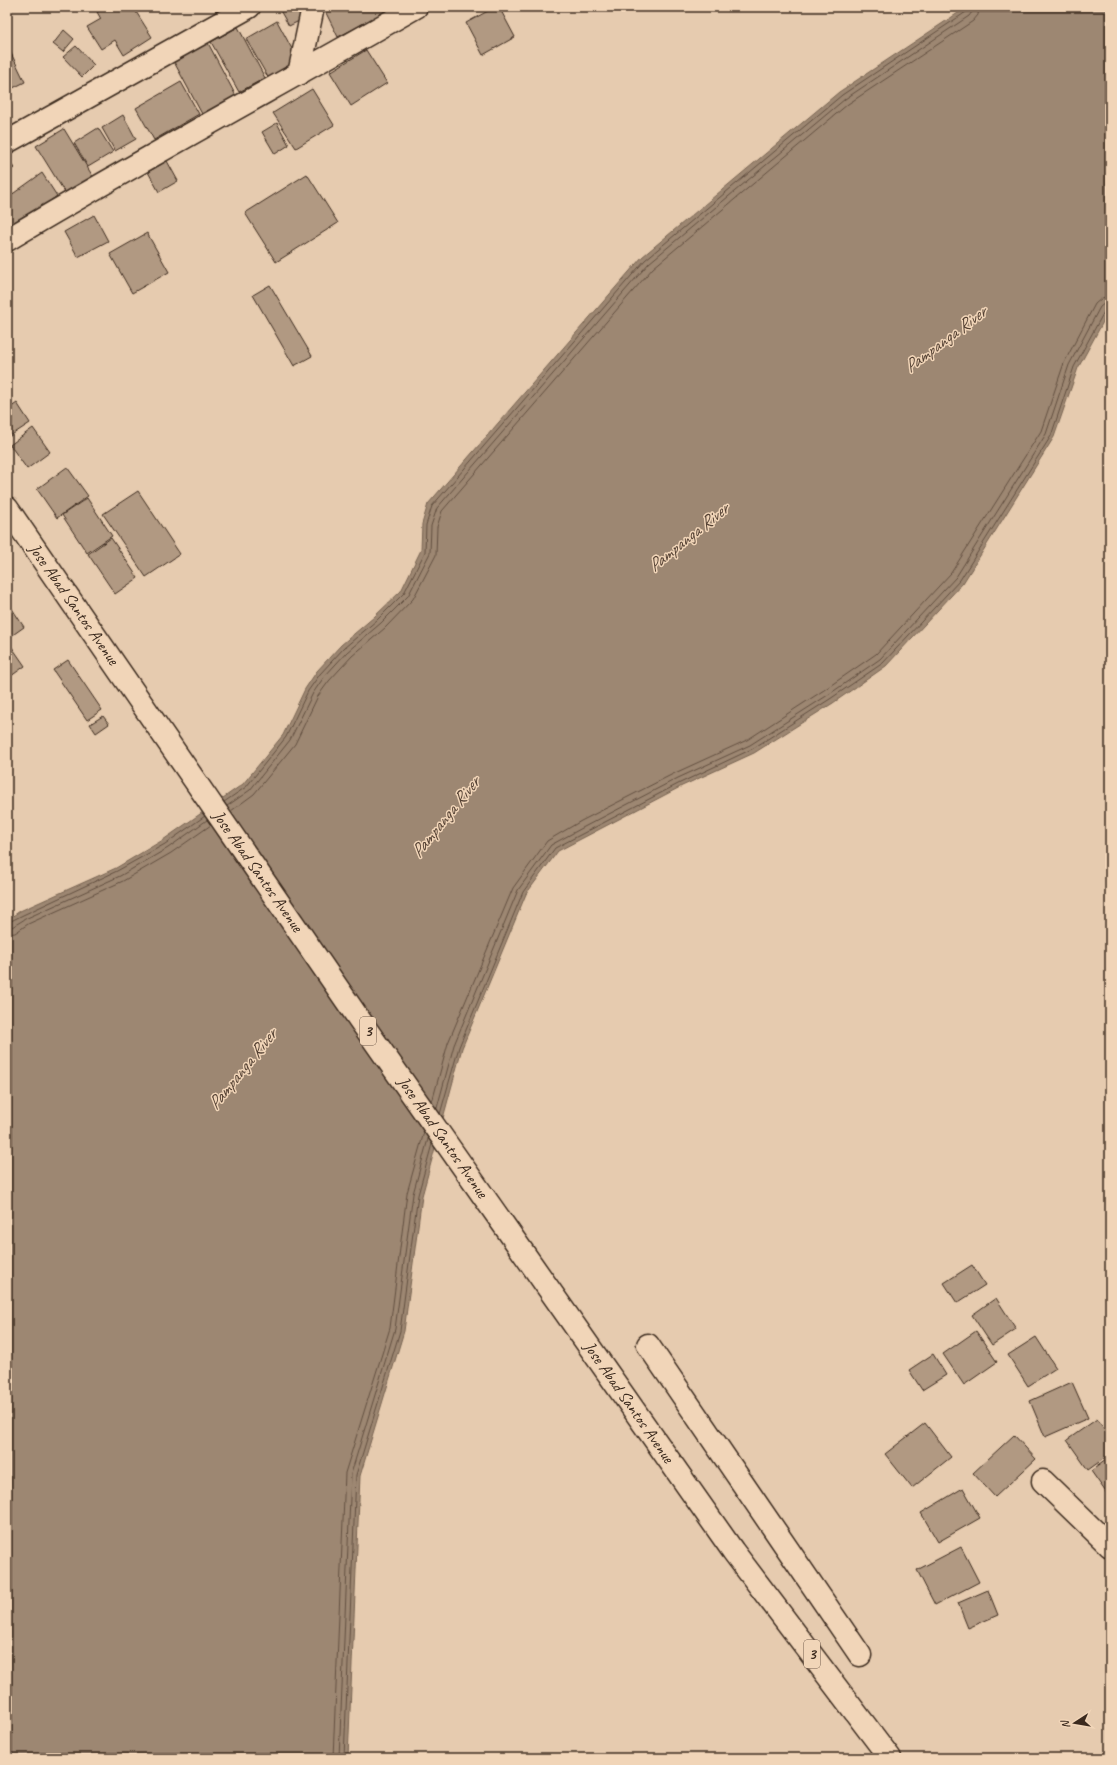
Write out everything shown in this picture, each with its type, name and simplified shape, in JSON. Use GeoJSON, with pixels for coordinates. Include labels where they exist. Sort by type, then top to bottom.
{"type":"FeatureCollection","features":[{"type":"Feature","properties":{"kind":"main road"},"geometry":{"type":"LineString","coordinates":[[7,142],[224,14],[249,7]]}},
{"type":"Feature","properties":{"kind":"main road"},"geometry":{"type":"LineString","coordinates":[[299,74],[313,7]]}},
{"type":"Feature","properties":{"kind":"main road"},"geometry":{"type":"LineString","coordinates":[[7,240],[200,127],[299,74],[416,7]]}},
{"type":"Feature","properties":{"kind":"main road","name":"Jose Abad Santos Avenue"},"geometry":{"type":"LineString","coordinates":[[7,508],[360,1019],[733,1551],[890,1758]]}},
{"type":"Feature","properties":{"kind":"main road"},"geometry":{"type":"LineString","coordinates":[[648,1345],[860,1654]]}},
{"type":"Feature","properties":{"kind":"main road"},"geometry":{"type":"LineString","coordinates":[[1043,1481],[1110,1546]]}},
{"type":"Feature","properties":{"kind":"water","name":"Pampanga River"},"geometry":{"type":"Polygon","coordinates":[[[967,7],[1110,7],[1110,309],[1078,368],[1054,437],[963,583],[886,666],[833,703],[754,753],[682,786],[558,851],[526,894],[462,1048],[422,1196],[404,1331],[360,1476],[348,1758],[7,1758],[7,920],[20,911],[116,868],[163,840],[243,784],[283,735],[305,689],[317,671],[341,645],[374,617],[401,591],[421,550],[422,524],[428,504],[642,257],[839,92],[967,7]]]}},
{"type":"Feature","properties":{"kind":"building"},"geometry":{"type":"Polygon","coordinates":[[[105,7],[133,7],[152,37],[124,55],[115,40],[101,49],[87,27],[101,19],[97,12],[105,7]]]}},
{"type":"Feature","properties":{"kind":"building"},"geometry":{"type":"Polygon","coordinates":[[[278,7],[304,7],[309,16],[289,26],[278,7]]]}},
{"type":"Feature","properties":{"kind":"building"},"geometry":{"type":"Polygon","coordinates":[[[323,7],[395,7],[338,37],[323,7]]]}},
{"type":"Feature","properties":{"kind":"building"},"geometry":{"type":"Polygon","coordinates":[[[495,7],[499,7],[515,37],[483,55],[466,23],[495,7]]]}},
{"type":"Feature","properties":{"kind":"building"},"geometry":{"type":"Polygon","coordinates":[[[277,21],[299,62],[269,79],[246,39],[277,21]]]}},
{"type":"Feature","properties":{"kind":"building"},"geometry":{"type":"Polygon","coordinates":[[[238,27],[265,78],[239,92],[211,42],[238,27]]]}},
{"type":"Feature","properties":{"kind":"building"},"geometry":{"type":"Polygon","coordinates":[[[64,30],[74,39],[63,52],[53,44],[64,30]]]}},
{"type":"Feature","properties":{"kind":"building"},"geometry":{"type":"Polygon","coordinates":[[[208,43],[236,96],[202,114],[174,62],[208,43]]]}},
{"type":"Feature","properties":{"kind":"building"},"geometry":{"type":"Polygon","coordinates":[[[7,45],[25,82],[7,91],[7,45]]]}},
{"type":"Feature","properties":{"kind":"building"},"geometry":{"type":"Polygon","coordinates":[[[76,46],[94,65],[82,77],[63,57],[76,46]]]}},
{"type":"Feature","properties":{"kind":"building"},"geometry":{"type":"Polygon","coordinates":[[[366,50],[387,83],[351,106],[330,72],[366,50]]]}},
{"type":"Feature","properties":{"kind":"building"},"geometry":{"type":"Polygon","coordinates":[[[181,82],[199,114],[154,140],[136,108],[181,82]]]}},
{"type":"Feature","properties":{"kind":"building"},"geometry":{"type":"Polygon","coordinates":[[[312,89],[334,125],[296,148],[273,113],[312,89]]]}},
{"type":"Feature","properties":{"kind":"building"},"geometry":{"type":"Polygon","coordinates":[[[123,115],[136,139],[115,151],[102,128],[123,115]]]}},
{"type":"Feature","properties":{"kind":"building"},"geometry":{"type":"Polygon","coordinates":[[[277,123],[289,145],[275,154],[262,132],[277,123]]]}},
{"type":"Feature","properties":{"kind":"building"},"geometry":{"type":"Polygon","coordinates":[[[98,128],[113,152],[88,167],[74,143],[98,128]]]}},
{"type":"Feature","properties":{"kind":"building"},"geometry":{"type":"Polygon","coordinates":[[[64,129],[95,180],[67,196],[36,146],[64,129]]]}},
{"type":"Feature","properties":{"kind":"building"},"geometry":{"type":"Polygon","coordinates":[[[7,159],[14,168],[7,173],[7,159]]]}},
{"type":"Feature","properties":{"kind":"building"},"geometry":{"type":"Polygon","coordinates":[[[167,161],[178,181],[159,192],[148,172],[167,161]]]}},
{"type":"Feature","properties":{"kind":"building"},"geometry":{"type":"Polygon","coordinates":[[[42,173],[57,196],[9,231],[7,228],[7,198],[42,173]]]}},
{"type":"Feature","properties":{"kind":"building"},"geometry":{"type":"Polygon","coordinates":[[[307,174],[338,223],[276,262],[245,213],[307,174]]]}},
{"type":"Feature","properties":{"kind":"building"},"geometry":{"type":"Polygon","coordinates":[[[94,215],[108,241],[78,257],[64,232],[94,215]]]}},
{"type":"Feature","properties":{"kind":"building"},"geometry":{"type":"Polygon","coordinates":[[[147,233],[169,272],[132,293],[110,254],[147,233]]]}},
{"type":"Feature","properties":{"kind":"building"},"geometry":{"type":"Polygon","coordinates":[[[270,285],[312,356],[294,366],[253,295],[270,285]]]}},
{"type":"Feature","properties":{"kind":"building"},"geometry":{"type":"Polygon","coordinates":[[[17,403],[30,423],[7,438],[7,410],[17,403]]]}},
{"type":"Feature","properties":{"kind":"building"},"geometry":{"type":"Polygon","coordinates":[[[33,428],[50,452],[27,469],[10,445],[33,428]]]}},
{"type":"Feature","properties":{"kind":"building"},"geometry":{"type":"Polygon","coordinates":[[[67,467],[88,496],[57,518],[37,489],[67,467]]]}},
{"type":"Feature","properties":{"kind":"building"},"geometry":{"type":"Polygon","coordinates":[[[138,491],[180,554],[146,577],[103,514],[138,491]]]}},
{"type":"Feature","properties":{"kind":"building"},"geometry":{"type":"Polygon","coordinates":[[[87,498],[112,536],[87,553],[62,515],[87,498]]]}},
{"type":"Feature","properties":{"kind":"building"},"geometry":{"type":"Polygon","coordinates":[[[111,538],[138,578],[115,594],[88,554],[111,538]]]}},
{"type":"Feature","properties":{"kind":"building"},"geometry":{"type":"Polygon","coordinates":[[[7,601],[24,627],[7,639],[7,601]]]}},
{"type":"Feature","properties":{"kind":"building"},"geometry":{"type":"Polygon","coordinates":[[[7,640],[25,666],[7,679],[7,640]]]}},
{"type":"Feature","properties":{"kind":"building"},"geometry":{"type":"Polygon","coordinates":[[[68,660],[102,710],[87,720],[53,670],[68,660]]]}},
{"type":"Feature","properties":{"kind":"building"},"geometry":{"type":"Polygon","coordinates":[[[103,716],[109,724],[96,733],[90,724],[103,716]]]}},
{"type":"Feature","properties":{"kind":"building"},"geometry":{"type":"Polygon","coordinates":[[[972,1265],[985,1285],[957,1303],[944,1283],[972,1265]]]}},
{"type":"Feature","properties":{"kind":"building"},"geometry":{"type":"Polygon","coordinates":[[[996,1298],[1016,1329],[992,1345],[972,1315],[996,1298]]]}},
{"type":"Feature","properties":{"kind":"building"},"geometry":{"type":"Polygon","coordinates":[[[976,1331],[997,1362],[964,1385],[943,1354],[976,1331]]]}},
{"type":"Feature","properties":{"kind":"building"},"geometry":{"type":"Polygon","coordinates":[[[1036,1337],[1056,1368],[1028,1386],[1008,1355],[1036,1337]]]}},
{"type":"Feature","properties":{"kind":"building"},"geometry":{"type":"Polygon","coordinates":[[[933,1354],[946,1375],[922,1390],[909,1370],[933,1354]]]}},
{"type":"Feature","properties":{"kind":"building"},"geometry":{"type":"Polygon","coordinates":[[[1072,1382],[1088,1418],[1045,1437],[1030,1401],[1072,1382]]]}},
{"type":"Feature","properties":{"kind":"building"},"geometry":{"type":"Polygon","coordinates":[[[1097,1419],[1110,1437],[1110,1454],[1088,1470],[1067,1440],[1097,1419]]]}},
{"type":"Feature","properties":{"kind":"building"},"geometry":{"type":"Polygon","coordinates":[[[925,1423],[951,1457],[912,1488],[885,1454],[925,1423]]]}},
{"type":"Feature","properties":{"kind":"building"},"geometry":{"type":"Polygon","coordinates":[[[1014,1435],[1036,1459],[995,1497],[973,1473],[1014,1435]]]}},
{"type":"Feature","properties":{"kind":"building"},"geometry":{"type":"Polygon","coordinates":[[[1110,1457],[1110,1498],[1091,1471],[1110,1457]]]}},
{"type":"Feature","properties":{"kind":"building"},"geometry":{"type":"Polygon","coordinates":[[[963,1488],[980,1518],[938,1542],[921,1513],[963,1488]]]}},
{"type":"Feature","properties":{"kind":"building"},"geometry":{"type":"Polygon","coordinates":[[[961,1547],[979,1582],[935,1605],[917,1570],[961,1547]]]}},
{"type":"Feature","properties":{"kind":"building"},"geometry":{"type":"Polygon","coordinates":[[[988,1590],[998,1615],[968,1628],[958,1603],[988,1590]]]}}]}
